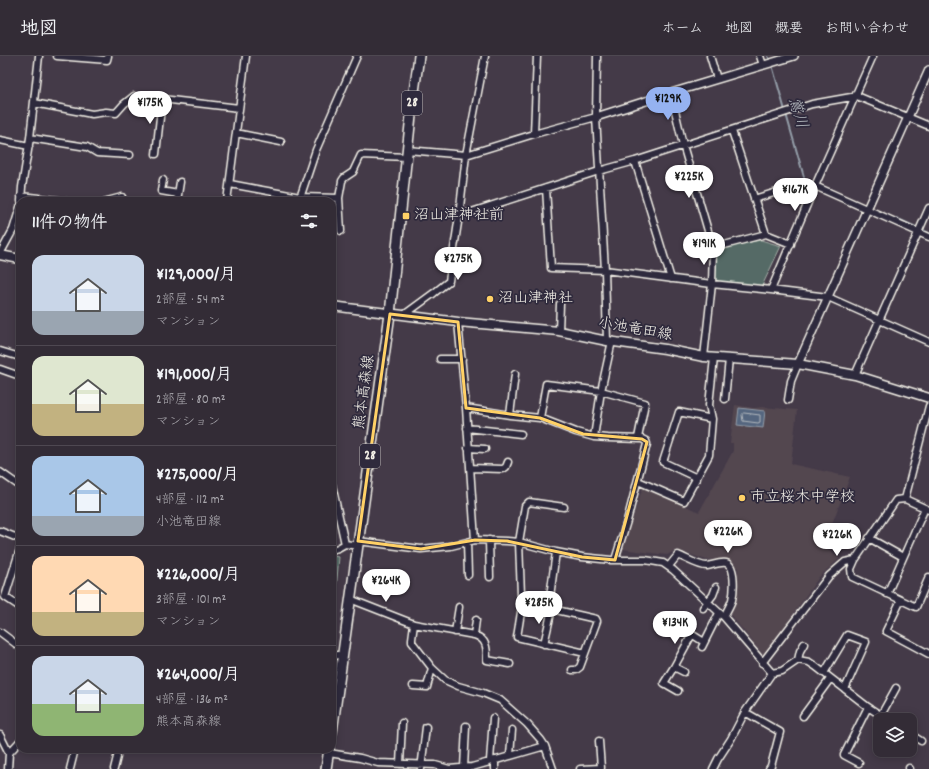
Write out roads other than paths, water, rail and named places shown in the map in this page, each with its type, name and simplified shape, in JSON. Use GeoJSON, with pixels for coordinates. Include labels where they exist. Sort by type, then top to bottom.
{"type":"FeatureCollection","features":[{"type":"Feature","properties":{"kind":"main road","name":"熊本高森線"},"geometry":{"type":"LineString","coordinates":[[336,702],[390,314],[412,106],[419,56]]}},
{"type":"Feature","properties":{"kind":"main road"},"geometry":{"type":"LineString","coordinates":[[0,255],[16,258]]}},
{"type":"Feature","properties":{"kind":"main road","name":"小池竜田線"},"geometry":{"type":"LineString","coordinates":[[336,307],[458,322],[559,331],[704,357],[798,364],[855,375],[929,398]]}},
{"type":"Feature","properties":{"kind":"main road"},"geometry":{"type":"LineString","coordinates":[[326,769],[329,753]]}},
{"type":"Feature","properties":{"kind":"street"},"geometry":{"type":"LineString","coordinates":[[21,197],[30,138],[38,56]]}},
{"type":"Feature","properties":{"kind":"street"},"geometry":{"type":"LineString","coordinates":[[57,56],[107,60],[108,56]]}},
{"type":"Feature","properties":{"kind":"street"},"geometry":{"type":"LineString","coordinates":[[228,197],[246,56]]}},
{"type":"Feature","properties":{"kind":"street"},"geometry":{"type":"LineString","coordinates":[[301,197],[316,150],[357,56]]}},
{"type":"Feature","properties":{"kind":"street"},"geometry":{"type":"LineString","coordinates":[[404,315],[449,281],[459,216],[466,155],[485,56]]}},
{"type":"Feature","properties":{"kind":"street"},"geometry":{"type":"LineString","coordinates":[[534,134],[537,56]]}},
{"type":"Feature","properties":{"kind":"street"},"geometry":{"type":"LineString","coordinates":[[594,436],[610,341],[596,117],[597,56]]}},
{"type":"Feature","properties":{"kind":"street"},"geometry":{"type":"LineString","coordinates":[[710,56],[717,79]]}},
{"type":"Feature","properties":{"kind":"street"},"geometry":{"type":"LineString","coordinates":[[760,56],[762,65]]}},
{"type":"Feature","properties":{"kind":"street"},"geometry":{"type":"LineString","coordinates":[[341,231],[339,198],[342,182],[344,178],[353,172],[361,155],[407,153],[466,155],[794,56]]}},
{"type":"Feature","properties":{"kind":"street"},"geometry":{"type":"LineString","coordinates":[[771,290],[815,186],[857,96],[873,56]]}},
{"type":"Feature","properties":{"kind":"street"},"geometry":{"type":"LineString","coordinates":[[788,400],[791,381],[798,364],[929,70]]}},
{"type":"Feature","properties":{"kind":"street"},"geometry":{"type":"LineString","coordinates":[[670,93],[683,145],[713,248],[712,284],[704,357]]}},
{"type":"Feature","properties":{"kind":"street"},"geometry":{"type":"LineString","coordinates":[[34,103],[92,114],[106,112],[116,113],[134,96]]}},
{"type":"Feature","properties":{"kind":"street"},"geometry":{"type":"LineString","coordinates":[[459,216],[599,171],[732,131],[812,104],[857,96],[929,126]]}},
{"type":"Feature","properties":{"kind":"street"},"geometry":{"type":"LineString","coordinates":[[156,154],[162,99],[239,108]]}},
{"type":"Feature","properties":{"kind":"street"},"geometry":{"type":"LineString","coordinates":[[732,131],[766,234]]}},
{"type":"Feature","properties":{"kind":"street"},"geometry":{"type":"LineString","coordinates":[[236,134],[281,142]]}},
{"type":"Feature","properties":{"kind":"street"},"geometry":{"type":"LineString","coordinates":[[30,138],[87,147],[97,152],[130,155]]}},
{"type":"Feature","properties":{"kind":"street"},"geometry":{"type":"LineString","coordinates":[[0,140],[29,146]]}},
{"type":"Feature","properties":{"kind":"street"},"geometry":{"type":"LineString","coordinates":[[635,161],[671,278]]}},
{"type":"Feature","properties":{"kind":"street"},"geometry":{"type":"LineString","coordinates":[[163,180],[161,191],[178,194]]}},
{"type":"Feature","properties":{"kind":"street"},"geometry":{"type":"LineString","coordinates":[[178,197],[180,182]]}},
{"type":"Feature","properties":{"kind":"street"},"geometry":{"type":"LineString","coordinates":[[230,184],[291,197]]}},
{"type":"Feature","properties":{"kind":"street"},"geometry":{"type":"LineString","coordinates":[[815,186],[929,237]]}},
{"type":"Feature","properties":{"kind":"street"},"geometry":{"type":"LineString","coordinates":[[546,188],[551,268],[605,270],[828,297],[879,320],[928,339]]}},
{"type":"Feature","properties":{"kind":"street"},"geometry":{"type":"LineString","coordinates":[[754,199],[786,189]]}},
{"type":"Feature","properties":{"kind":"street"},"geometry":{"type":"LineString","coordinates":[[855,375],[929,208]]}},
{"type":"Feature","properties":{"kind":"street"},"geometry":{"type":"LineString","coordinates":[[0,255],[13,230],[16,220]]}},
{"type":"Feature","properties":{"kind":"street"},"geometry":{"type":"LineString","coordinates":[[713,248],[766,234],[791,244]]}},
{"type":"Feature","properties":{"kind":"street"},"geometry":{"type":"LineString","coordinates":[[559,331],[560,304]]}},
{"type":"Feature","properties":{"kind":"street"},"geometry":{"type":"LineString","coordinates":[[458,322],[466,408],[475,540]]}},
{"type":"Feature","properties":{"kind":"street"},"geometry":{"type":"LineString","coordinates":[[0,351],[16,356]]}},
{"type":"Feature","properties":{"kind":"street"},"geometry":{"type":"LineString","coordinates":[[638,481],[684,501],[708,458],[712,419],[709,405],[714,358]]}},
{"type":"Feature","properties":{"kind":"street"},"geometry":{"type":"LineString","coordinates":[[440,359],[462,359]]}},
{"type":"Feature","properties":{"kind":"street"},"geometry":{"type":"LineString","coordinates":[[725,398],[729,359]]}},
{"type":"Feature","properties":{"kind":"street"},"geometry":{"type":"LineString","coordinates":[[0,369],[16,375]]}},
{"type":"Feature","properties":{"kind":"street"},"geometry":{"type":"LineString","coordinates":[[510,415],[516,374]]}},
{"type":"Feature","properties":{"kind":"street"},"geometry":{"type":"LineString","coordinates":[[540,418],[546,384],[601,391],[645,403],[638,438]]}},
{"type":"Feature","properties":{"kind":"street"},"geometry":{"type":"LineString","coordinates":[[905,499],[929,406]]}},
{"type":"Feature","properties":{"kind":"street"},"geometry":{"type":"LineString","coordinates":[[466,408],[540,418],[576,432],[594,436],[608,438],[638,438],[645,440],[647,445],[615,560]]}},
{"type":"Feature","properties":{"kind":"street"},"geometry":{"type":"LineString","coordinates":[[697,478],[663,462],[678,412],[712,419]]}},
{"type":"Feature","properties":{"kind":"street"},"geometry":{"type":"LineString","coordinates":[[467,428],[521,434]]}},
{"type":"Feature","properties":{"kind":"street"},"geometry":{"type":"LineString","coordinates":[[468,448],[484,449]]}},
{"type":"Feature","properties":{"kind":"street"},"geometry":{"type":"LineString","coordinates":[[470,468],[503,469],[506,467],[508,462]]}},
{"type":"Feature","properties":{"kind":"street"},"geometry":{"type":"LineString","coordinates":[[0,472],[16,483]]}},
{"type":"Feature","properties":{"kind":"street"},"geometry":{"type":"LineString","coordinates":[[886,594],[927,509],[905,499],[896,500],[855,560],[851,569],[852,577],[886,594],[916,607],[929,576]]}},
{"type":"Feature","properties":{"kind":"street"},"geometry":{"type":"LineString","coordinates":[[336,503],[345,544]]}},
{"type":"Feature","properties":{"kind":"street"},"geometry":{"type":"LineString","coordinates":[[564,507],[527,503],[522,514],[519,542],[521,595],[523,600],[517,637],[585,653]]}},
{"type":"Feature","properties":{"kind":"street"},"geometry":{"type":"LineString","coordinates":[[0,531],[16,537]]}},
{"type":"Feature","properties":{"kind":"street"},"geometry":{"type":"LineString","coordinates":[[869,538],[903,557]]}},
{"type":"Feature","properties":{"kind":"street"},"geometry":{"type":"LineString","coordinates":[[336,549],[345,544],[358,544],[421,549],[451,546],[475,540],[489,540],[519,542],[582,557],[615,560],[645,560],[662,563],[669,566],[708,602],[739,634],[772,673]]}},
{"type":"Feature","properties":{"kind":"street"},"geometry":{"type":"LineString","coordinates":[[489,540],[490,577]]}},
{"type":"Feature","properties":{"kind":"street"},"geometry":{"type":"LineString","coordinates":[[467,542],[468,575]]}},
{"type":"Feature","properties":{"kind":"street"},"geometry":{"type":"LineString","coordinates":[[544,644],[552,609],[549,604],[556,552]]}},
{"type":"Feature","properties":{"kind":"street"},"geometry":{"type":"LineString","coordinates":[[669,566],[678,555],[702,565],[708,566],[724,563],[729,564],[733,573],[732,599],[703,644],[692,636],[664,683],[678,691]]}},
{"type":"Feature","properties":{"kind":"street"},"geometry":{"type":"LineString","coordinates":[[762,662],[829,576],[845,562],[855,560]]}},
{"type":"Feature","properties":{"kind":"street"},"geometry":{"type":"LineString","coordinates":[[16,569],[5,597],[16,604]]}},
{"type":"Feature","properties":{"kind":"street"},"geometry":{"type":"LineString","coordinates":[[703,608],[713,595],[716,587]]}},
{"type":"Feature","properties":{"kind":"street"},"geometry":{"type":"LineString","coordinates":[[0,588],[6,592]]}},
{"type":"Feature","properties":{"kind":"street"},"geometry":{"type":"LineString","coordinates":[[350,599],[414,624],[474,635],[482,639],[486,644],[487,660],[510,664]]}},
{"type":"Feature","properties":{"kind":"street"},"geometry":{"type":"LineString","coordinates":[[901,600],[886,631],[929,654]]}},
{"type":"Feature","properties":{"kind":"street"},"geometry":{"type":"LineString","coordinates":[[455,632],[459,607]]}},
{"type":"Feature","properties":{"kind":"street"},"geometry":{"type":"LineString","coordinates":[[552,609],[597,620],[580,667],[576,670],[572,670]]}},
{"type":"Feature","properties":{"kind":"street"},"geometry":{"type":"LineString","coordinates":[[474,635],[476,620]]}},
{"type":"Feature","properties":{"kind":"street"},"geometry":{"type":"LineString","coordinates":[[414,624],[412,642],[432,668],[448,682],[483,692],[504,703],[535,733],[545,746],[553,769]]}},
{"type":"Feature","properties":{"kind":"street"},"geometry":{"type":"LineString","coordinates":[[0,632],[16,644]]}},
{"type":"Feature","properties":{"kind":"street"},"geometry":{"type":"LineString","coordinates":[[824,673],[847,635],[866,642],[845,689]]}},
{"type":"Feature","properties":{"kind":"street"},"geometry":{"type":"LineString","coordinates":[[713,769],[732,739],[745,712],[772,673],[782,671],[798,660],[804,644]]}},
{"type":"Feature","properties":{"kind":"street"},"geometry":{"type":"LineString","coordinates":[[798,660],[809,662],[878,713]]}},
{"type":"Feature","properties":{"kind":"street"},"geometry":{"type":"LineString","coordinates":[[674,666],[684,672]]}},
{"type":"Feature","properties":{"kind":"street"},"geometry":{"type":"LineString","coordinates":[[413,686],[428,687],[432,668]]}},
{"type":"Feature","properties":{"kind":"street"},"geometry":{"type":"LineString","coordinates":[[803,716],[830,679]]}},
{"type":"Feature","properties":{"kind":"street"},"geometry":{"type":"LineString","coordinates":[[882,713],[896,688]]}},
{"type":"Feature","properties":{"kind":"street"},"geometry":{"type":"LineString","coordinates":[[858,763],[844,755],[868,707]]}},
{"type":"Feature","properties":{"kind":"street"},"geometry":{"type":"LineString","coordinates":[[745,712],[780,732],[769,769]]}},
{"type":"Feature","properties":{"kind":"street"},"geometry":{"type":"LineString","coordinates":[[493,718],[493,760],[495,769]]}},
{"type":"Feature","properties":{"kind":"street"},"geometry":{"type":"LineString","coordinates":[[400,764],[402,722]]}},
{"type":"Feature","properties":{"kind":"street"},"geometry":{"type":"LineString","coordinates":[[464,768],[466,726]]}},
{"type":"Feature","properties":{"kind":"street"},"geometry":{"type":"LineString","coordinates":[[421,767],[426,727]]}},
{"type":"Feature","properties":{"kind":"street"},"geometry":{"type":"LineString","coordinates":[[510,755],[512,730]]}},
{"type":"Feature","properties":{"kind":"street"},"geometry":{"type":"LineString","coordinates":[[0,735],[9,753],[8,769]]}},
{"type":"Feature","properties":{"kind":"street"},"geometry":{"type":"LineString","coordinates":[[917,738],[921,741]]}},
{"type":"Feature","properties":{"kind":"street"},"geometry":{"type":"LineString","coordinates":[[580,769],[589,766],[601,769],[599,741]]}},
{"type":"Feature","properties":{"kind":"street"},"geometry":{"type":"LineString","coordinates":[[9,753],[16,745]]}},
{"type":"Feature","properties":{"kind":"street"},"geometry":{"type":"LineString","coordinates":[[336,753],[378,763],[421,767],[435,765],[449,769],[464,768],[545,746]]}},
{"type":"Feature","properties":{"kind":"street"},"geometry":{"type":"LineString","coordinates":[[70,769],[74,753]]}},
{"type":"Feature","properties":{"kind":"street"},"geometry":{"type":"LineString","coordinates":[[114,769],[117,757]]}},
{"type":"Feature","properties":{"kind":"water"},"geometry":{"type":"Polygon","coordinates":[[[739,408],[765,411],[763,428],[737,425],[739,408]]]}},
{"type":"Feature","properties":{"kind":"waterway","name":"鴬川"},"geometry":{"type":"LineString","coordinates":[[768,56],[770,61]]}},
{"type":"Feature","properties":{"kind":"waterway","name":"鴬川"},"geometry":{"type":"LineString","coordinates":[[772,65],[804,177]]}},
{"type":"Feature","properties":{"kind":"waterway"},"geometry":{"type":"LineString","coordinates":[[896,218],[929,233]]}},
{"type":"Feature","properties":{"kind":"place","name":"沼山津神社前"},"geometry":{"type":"Point","coordinates":[406,216]}},
{"type":"Feature","properties":{"kind":"place","name":"沼山津神社"},"geometry":{"type":"Point","coordinates":[490,299]}},
{"type":"Feature","properties":{"kind":"place","name":"市立桜木中学校"},"geometry":{"type":"Point","coordinates":[742,498]}}]}
